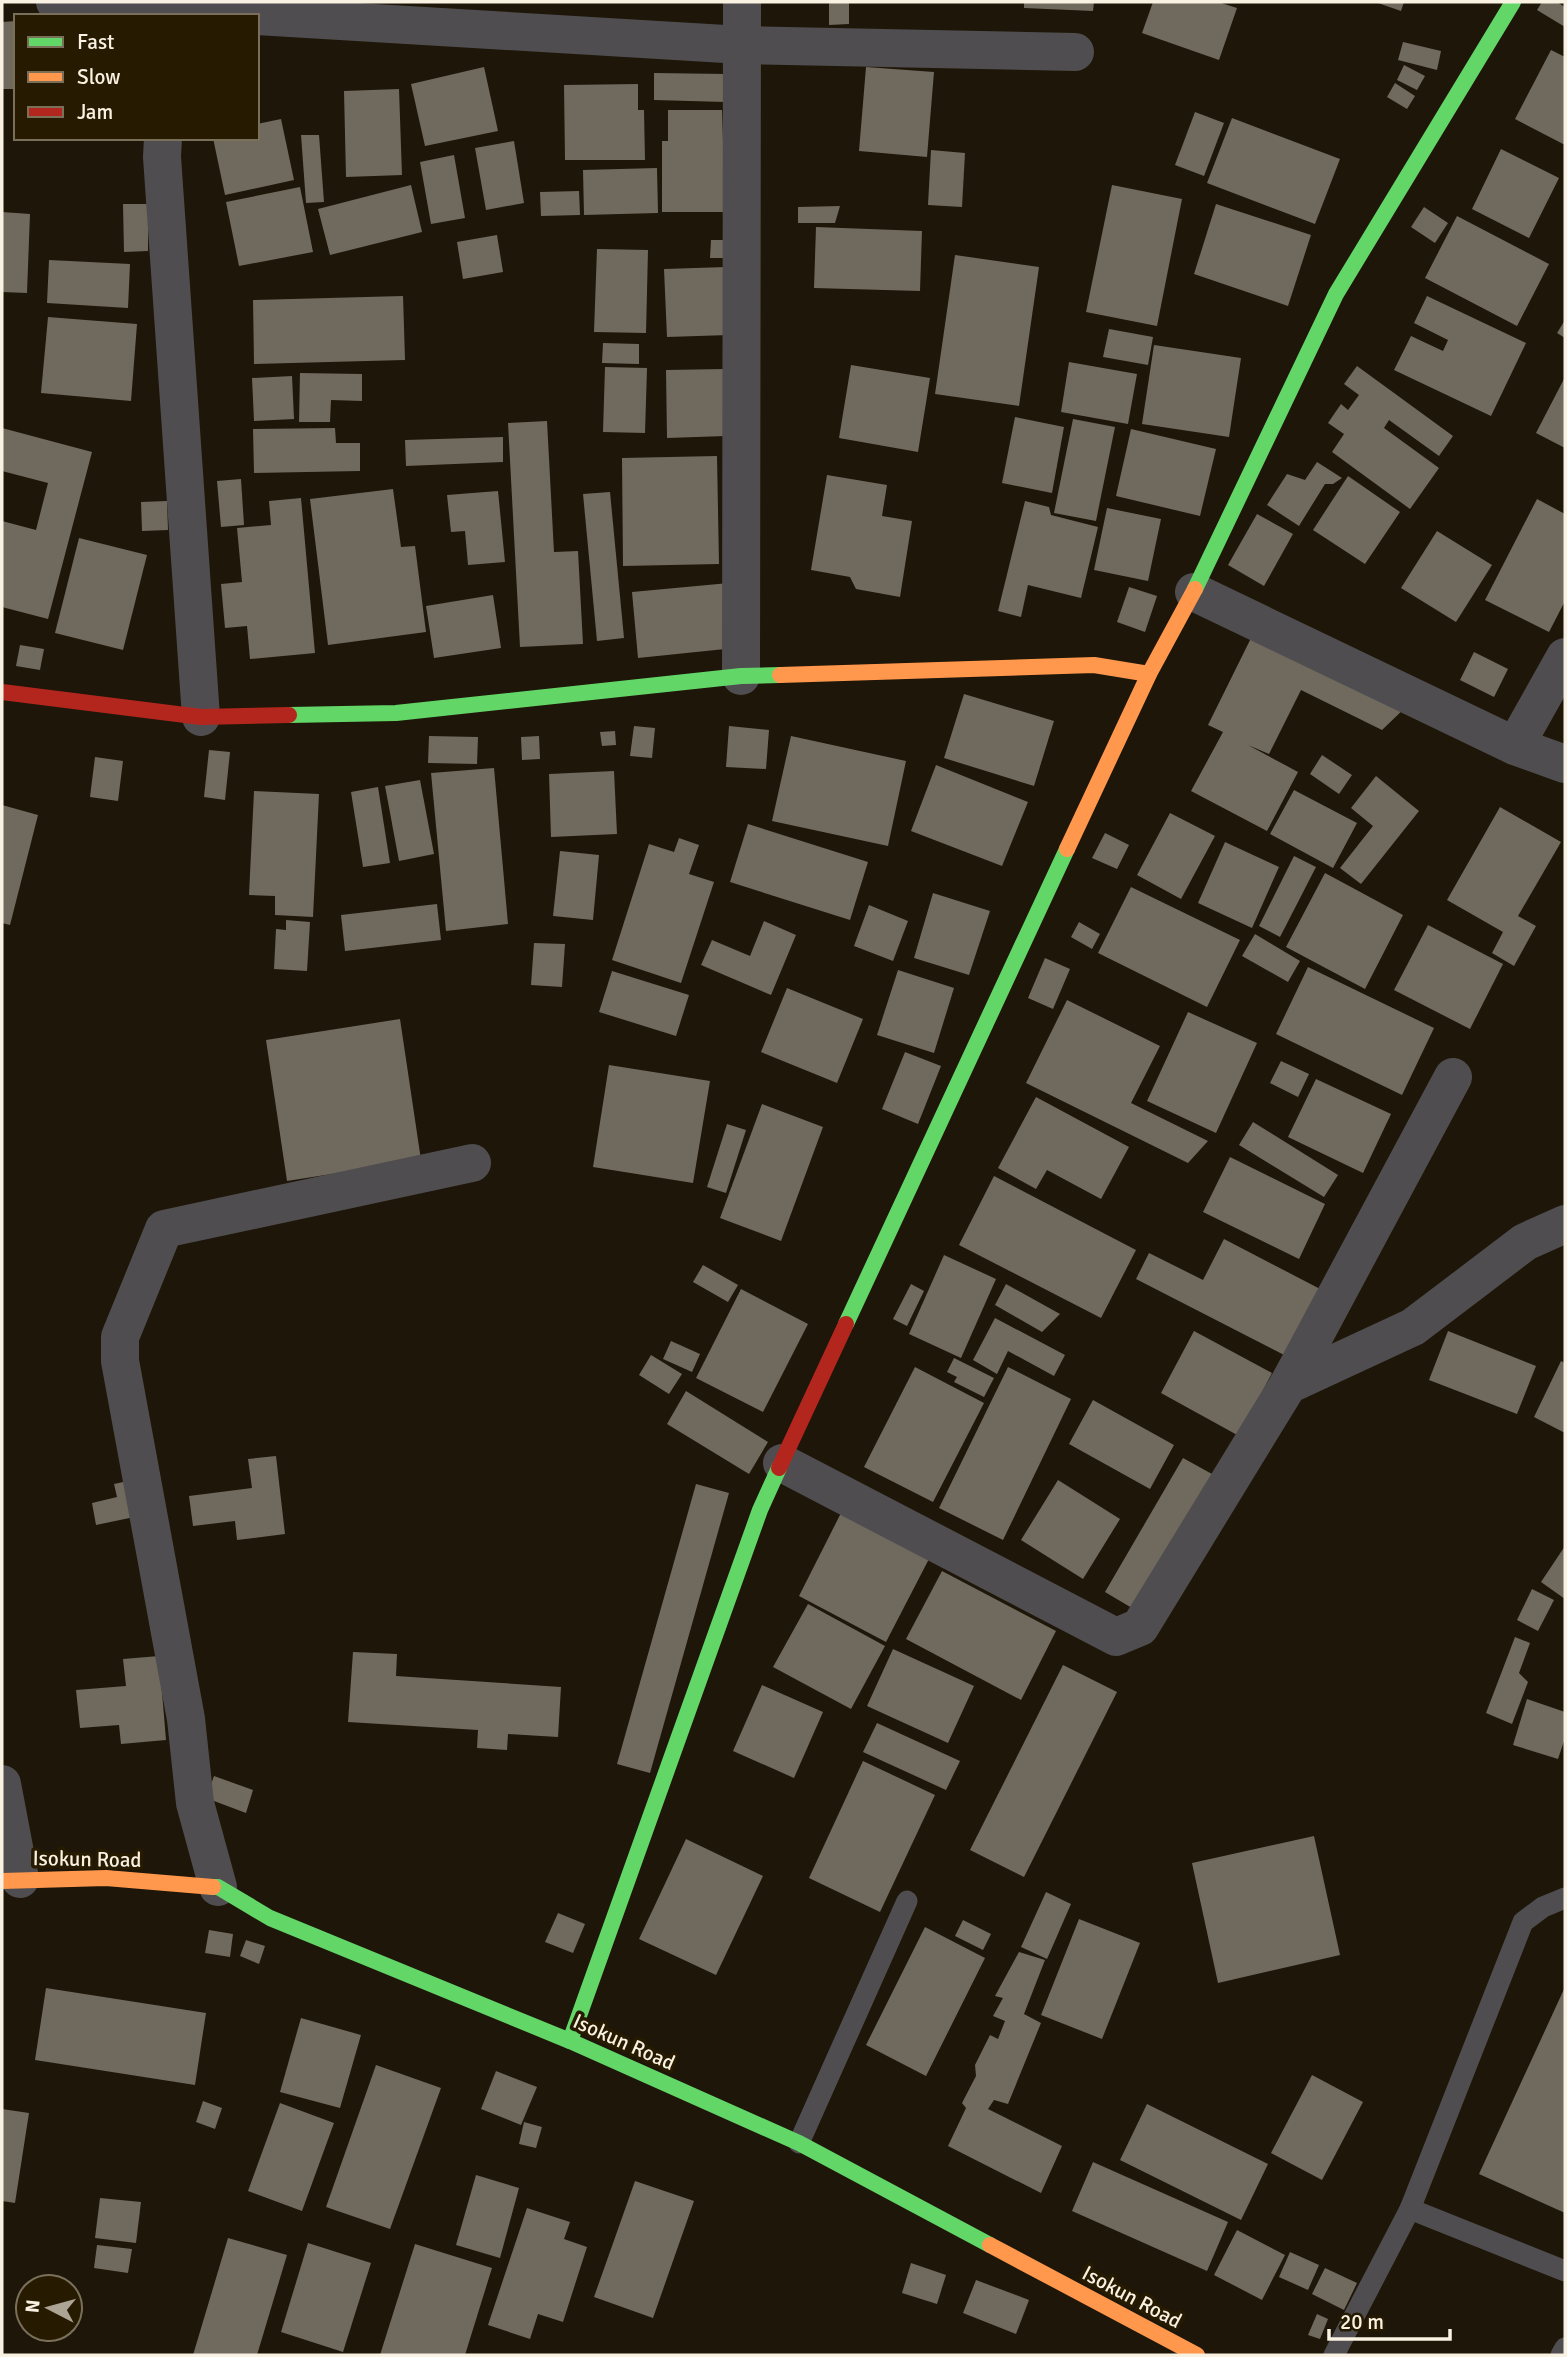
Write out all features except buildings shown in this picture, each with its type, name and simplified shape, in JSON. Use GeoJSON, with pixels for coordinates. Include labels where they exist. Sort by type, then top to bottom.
{"type":"FeatureCollection","features":[{"type":"Feature","properties":{"kind":"street"},"geometry":{"type":"LineString","coordinates":[[55,2],[232,14]]}},
{"type":"Feature","properties":{"kind":"street"},"geometry":{"type":"LineString","coordinates":[[741,676],[742,2]]}},
{"type":"Feature","properties":{"kind":"street"},"geometry":{"type":"LineString","coordinates":[[570,2041],[760,1510],[1149,674],[1194,592],[1336,294],[1513,2]]}},
{"type":"Feature","properties":{"kind":"street"},"geometry":{"type":"LineString","coordinates":[[259,16],[742,45],[1075,52]]}},
{"type":"Feature","properties":{"kind":"street"},"geometry":{"type":"LineString","coordinates":[[163,140],[201,717]]}},
{"type":"Feature","properties":{"kind":"street"},"geometry":{"type":"LineString","coordinates":[[1194,592],[1515,746],[1565,764]]}},
{"type":"Feature","properties":{"kind":"street"},"geometry":{"type":"LineString","coordinates":[[1515,746],[1565,657]]}},
{"type":"Feature","properties":{"kind":"street"},"geometry":{"type":"LineString","coordinates":[[2,692],[201,717],[397,713],[741,676],[1094,665],[1149,674]]}},
{"type":"Feature","properties":{"kind":"street"},"geometry":{"type":"LineString","coordinates":[[782,1463],[1116,1637],[1140,1627],[1288,1385],[1453,1077]]}},
{"type":"Feature","properties":{"kind":"street"},"geometry":{"type":"LineString","coordinates":[[218,1887],[195,1802],[186,1718],[120,1361],[120,1337],[164,1230],[472,1163]]}},
{"type":"Feature","properties":{"kind":"street"},"geometry":{"type":"LineString","coordinates":[[1288,1385],[1413,1328],[1525,1242],[1565,1224]]}},
{"type":"Feature","properties":{"kind":"street"},"geometry":{"type":"LineString","coordinates":[[2,1784],[11,1880]]}},
{"type":"Feature","properties":{"kind":"street","name":"Isokun Road"},"geometry":{"type":"LineString","coordinates":[[11,1880],[106,1878],[218,1887],[271,1918],[570,2041],[799,2143],[1197,2355]]}},
{"type":"Feature","properties":{"kind":"lane"},"geometry":{"type":"LineString","coordinates":[[1334,2355],[1410,2209],[1523,1922],[1543,1907],[1565,1898]]}},
{"type":"Feature","properties":{"kind":"lane"},"geometry":{"type":"LineString","coordinates":[[799,2143],[908,1901]]}},
{"type":"Feature","properties":{"kind":"lane"},"geometry":{"type":"LineString","coordinates":[[1410,2209],[1565,2271]]}},
{"type":"Feature","properties":{"kind":"lane"},"geometry":{"type":"LineString","coordinates":[[1561,2355],[1565,2348]]}},
{"type":"Feature","properties":{"kind":"traffic: fast"},"geometry":{"type":"LineString","coordinates":[[1195,589],[1336,294],[1513,2]]}},
{"type":"Feature","properties":{"kind":"traffic: fast"},"geometry":{"type":"LineString","coordinates":[[289,715],[396,713],[741,676],[780,675]]}},
{"type":"Feature","properties":{"kind":"traffic: fast"},"geometry":{"type":"LineString","coordinates":[[846,1324],[1067,849]]}},
{"type":"Feature","properties":{"kind":"traffic: fast"},"geometry":{"type":"LineString","coordinates":[[570,2041],[760,1510],[779,1468]]}},
{"type":"Feature","properties":{"kind":"traffic: fast"},"geometry":{"type":"LineString","coordinates":[[213,1887],[218,1887],[270,1918],[570,2041],[799,2143],[990,2245]]}},
{"type":"Feature","properties":{"kind":"traffic: slow"},"geometry":{"type":"LineString","coordinates":[[1067,849],[1149,674],[1195,589]]}},
{"type":"Feature","properties":{"kind":"traffic: slow"},"geometry":{"type":"LineString","coordinates":[[780,675],[1094,665],[1149,674]]}},
{"type":"Feature","properties":{"kind":"traffic: slow"},"geometry":{"type":"LineString","coordinates":[[2,1881],[106,1878],[213,1887]]}},
{"type":"Feature","properties":{"kind":"traffic: slow"},"geometry":{"type":"LineString","coordinates":[[990,2245],[1197,2355]]}},
{"type":"Feature","properties":{"kind":"traffic: jam"},"geometry":{"type":"LineString","coordinates":[[2,692],[201,717],[289,715]]}},
{"type":"Feature","properties":{"kind":"traffic: jam"},"geometry":{"type":"LineString","coordinates":[[779,1468],[846,1324]]}}]}
